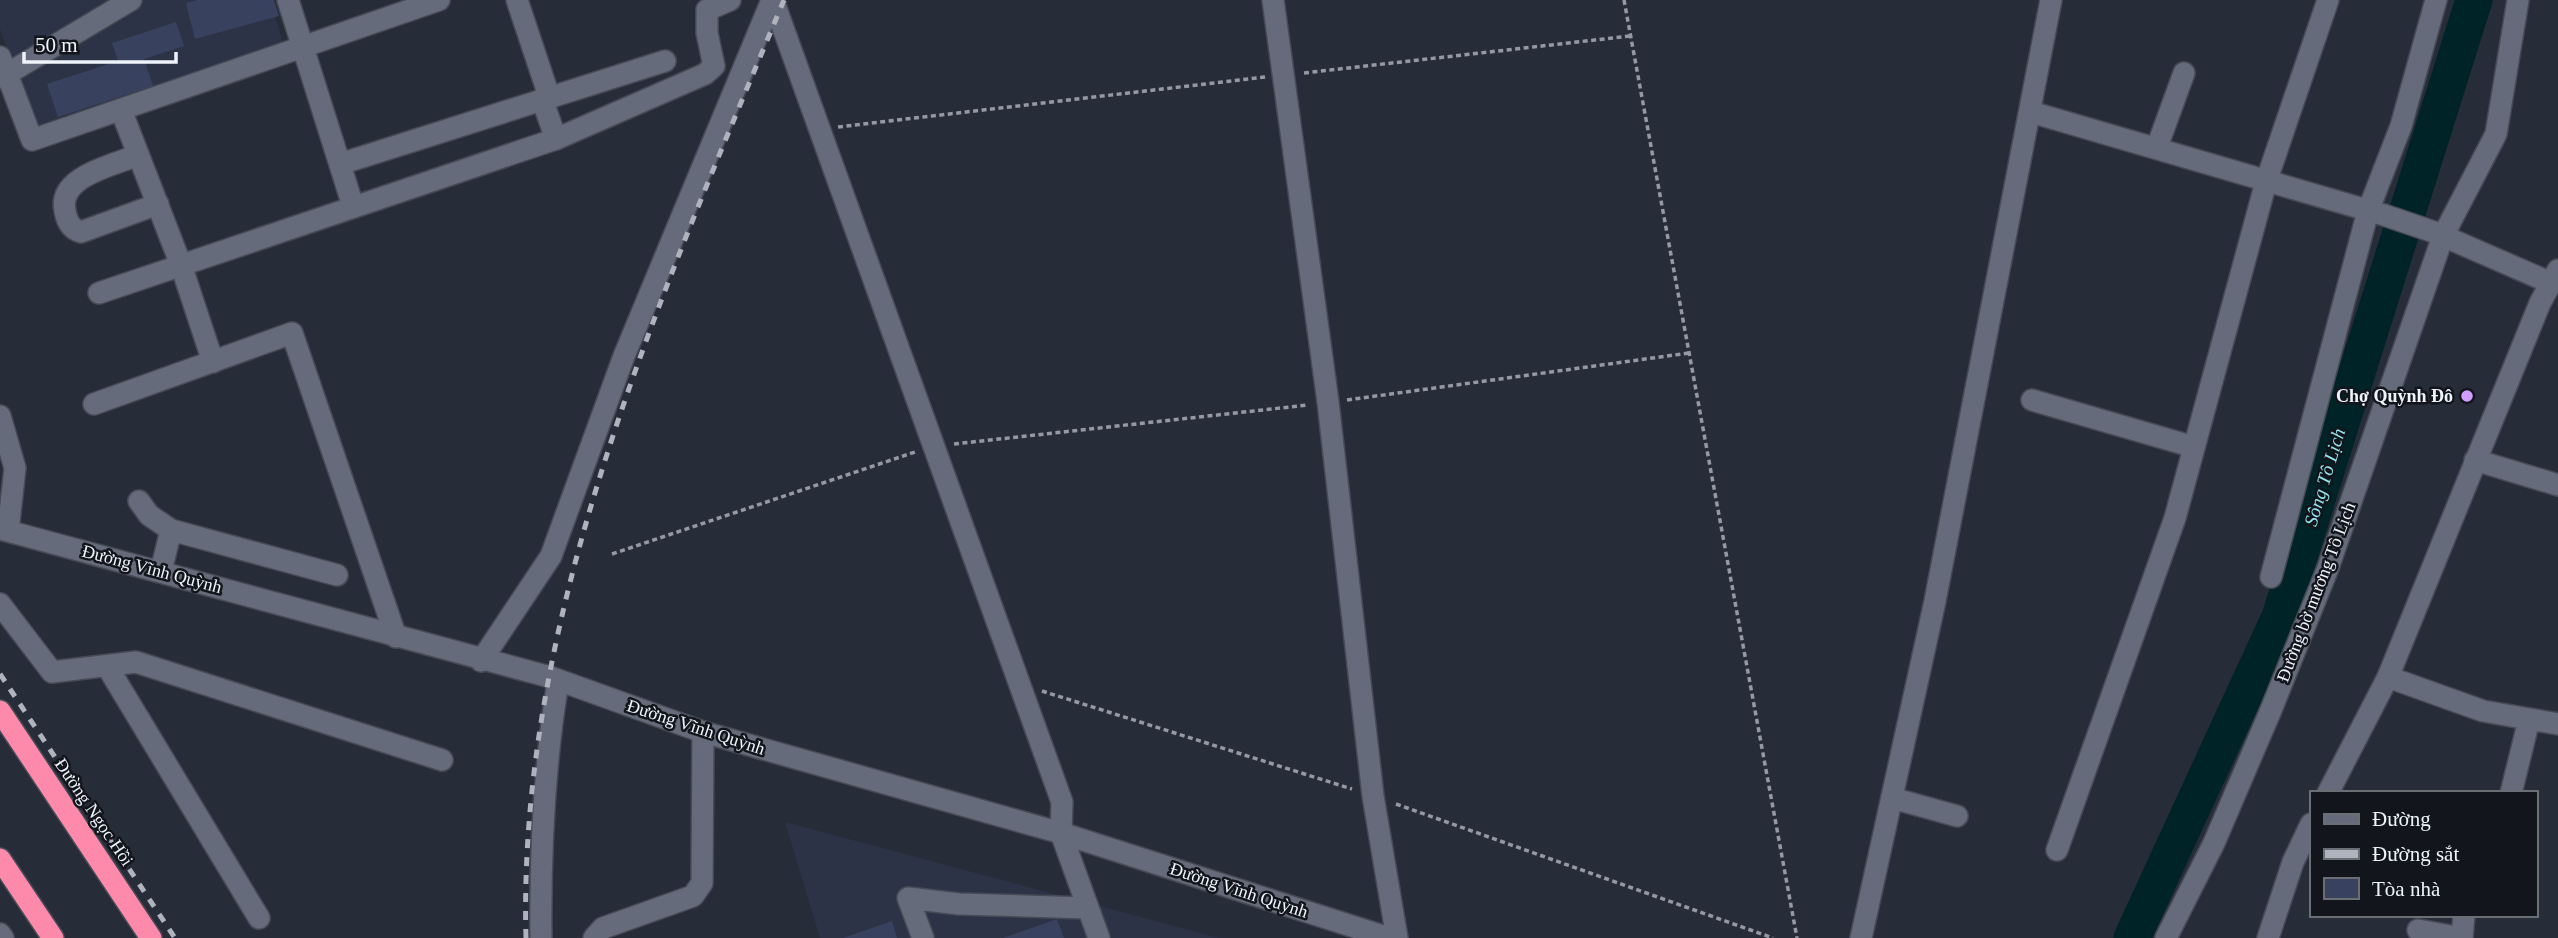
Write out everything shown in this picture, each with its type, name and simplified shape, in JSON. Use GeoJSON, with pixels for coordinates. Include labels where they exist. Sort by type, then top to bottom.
{"type":"FeatureCollection","features":[{"type":"Feature","properties":{"kind":"highway","name":"Đường Ngọc Hồi"},"geometry":{"type":"LineString","coordinates":[[0,712],[151,938]]}},
{"type":"Feature","properties":{"kind":"highway"},"geometry":{"type":"LineString","coordinates":[[0,859],[53,938]]}},
{"type":"Feature","properties":{"kind":"street"},"geometry":{"type":"LineString","coordinates":[[131,0],[2,69],[32,140],[439,0]]}},
{"type":"Feature","properties":{"kind":"street"},"geometry":{"type":"LineString","coordinates":[[288,0],[353,206]]}},
{"type":"Feature","properties":{"kind":"street"},"geometry":{"type":"LineString","coordinates":[[517,0],[555,139]]}},
{"type":"Feature","properties":{"kind":"street"},"geometry":{"type":"LineString","coordinates":[[99,293],[555,139],[710,71],[714,66],[705,17],[707,10],[730,0]]}},
{"type":"Feature","properties":{"kind":"street"},"geometry":{"type":"LineString","coordinates":[[772,0],[1062,802],[1062,833],[1099,938]]}},
{"type":"Feature","properties":{"kind":"street"},"geometry":{"type":"LineString","coordinates":[[481,661],[551,556],[624,356],[772,0]]}},
{"type":"Feature","properties":{"kind":"street"},"geometry":{"type":"LineString","coordinates":[[1273,0],[1281,75],[1328,402],[1373,796],[1397,938]]}},
{"type":"Feature","properties":{"kind":"street"},"geometry":{"type":"LineString","coordinates":[[1861,938],[1935,601],[2051,0]]}},
{"type":"Feature","properties":{"kind":"street"},"geometry":{"type":"LineString","coordinates":[[2057,850],[2175,517],[2266,182],[2328,0]]}},
{"type":"Feature","properties":{"kind":"street"},"geometry":{"type":"LineString","coordinates":[[2271,577],[2436,0]]}},
{"type":"Feature","properties":{"kind":"street","name":"Đường bờ mương Tô Lịch"},"geometry":{"type":"LineString","coordinates":[[2166,938],[2214,843],[2328,569],[2439,234],[2496,134],[2518,0]]}},
{"type":"Feature","properties":{"kind":"street"},"geometry":{"type":"LineString","coordinates":[[340,164],[665,61]]}},
{"type":"Feature","properties":{"kind":"street"},"geometry":{"type":"LineString","coordinates":[[2157,147],[2184,73]]}},
{"type":"Feature","properties":{"kind":"street"},"geometry":{"type":"LineString","coordinates":[[121,110],[181,265],[213,362]]}},
{"type":"Feature","properties":{"kind":"street"},"geometry":{"type":"LineString","coordinates":[[2031,112],[2157,147],[2439,234],[2552,290],[2475,460],[2388,677],[2329,791]]}},
{"type":"Feature","properties":{"kind":"street"},"geometry":{"type":"LineString","coordinates":[[138,155],[81,178],[72,185],[64,200],[67,218],[71,226],[81,232],[158,204]]}},
{"type":"Feature","properties":{"kind":"street"},"geometry":{"type":"LineString","coordinates":[[94,404],[292,333],[396,637]]}},
{"type":"Feature","properties":{"kind":"street"},"geometry":{"type":"LineString","coordinates":[[2032,400],[2194,447]]}},
{"type":"Feature","properties":{"kind":"street"},"geometry":{"type":"LineString","coordinates":[[0,416],[15,468],[4,530]]}},
{"type":"Feature","properties":{"kind":"street"},"geometry":{"type":"LineString","coordinates":[[2475,460],[2558,485]]}},
{"type":"Feature","properties":{"kind":"street"},"geometry":{"type":"LineString","coordinates":[[139,501],[149,515],[171,530],[337,575]]}},
{"type":"Feature","properties":{"kind":"street","name":"Đường Vĩnh Quỳnh"},"geometry":{"type":"LineString","coordinates":[[4,530],[558,682],[703,732],[1062,833],[1389,938]]}},
{"type":"Feature","properties":{"kind":"street"},"geometry":{"type":"LineString","coordinates":[[161,571],[171,530]]}},
{"type":"Feature","properties":{"kind":"street"},"geometry":{"type":"LineString","coordinates":[[0,604],[52,672],[136,662],[442,761]]}},
{"type":"Feature","properties":{"kind":"street"},"geometry":{"type":"LineString","coordinates":[[107,666],[259,918]]}},
{"type":"Feature","properties":{"kind":"street"},"geometry":{"type":"LineString","coordinates":[[2388,677],[2483,712],[2558,724]]}},
{"type":"Feature","properties":{"kind":"street"},"geometry":{"type":"LineString","coordinates":[[541,938],[546,782],[558,682]]}},
{"type":"Feature","properties":{"kind":"street"},"geometry":{"type":"LineString","coordinates":[[2511,791],[2529,720]]}},
{"type":"Feature","properties":{"kind":"street"},"geometry":{"type":"LineString","coordinates":[[594,938],[603,928],[693,896],[702,883],[703,732]]}},
{"type":"Feature","properties":{"kind":"street"},"geometry":{"type":"LineString","coordinates":[[1892,798],[1957,816]]}},
{"type":"Feature","properties":{"kind":"street"},"geometry":{"type":"LineString","coordinates":[[2268,938],[2293,862],[2310,826]]}},
{"type":"Feature","properties":{"kind":"street"},"geometry":{"type":"LineString","coordinates":[[923,938],[908,898],[959,904],[1087,908]]}},
{"type":"Feature","properties":{"kind":"street"},"geometry":{"type":"LineString","coordinates":[[2418,930],[2462,938],[2464,917]]}},
{"type":"Feature","properties":{"kind":"path"},"geometry":{"type":"LineString","coordinates":[[1624,0],[1797,938]]}},
{"type":"Feature","properties":{"kind":"path"},"geometry":{"type":"LineString","coordinates":[[819,129],[1631,36]]}},
{"type":"Feature","properties":{"kind":"path"},"geometry":{"type":"LineString","coordinates":[[612,554],[934,446]]}},
{"type":"Feature","properties":{"kind":"shaded area"},"geometry":{"type":"Polygon","coordinates":[[[0,0],[270,0],[283,42],[36,131],[0,29],[0,0]]]}},
{"type":"Feature","properties":{"kind":"shaded area"},"geometry":{"type":"Polygon","coordinates":[[[785,822],[1219,938],[820,938],[785,822]]]}},
{"type":"Feature","properties":{"kind":"building"},"geometry":{"type":"Polygon","coordinates":[[[198,0],[274,0],[279,16],[195,39],[186,3],[198,0]]]}},
{"type":"Feature","properties":{"kind":"building"},"geometry":{"type":"Polygon","coordinates":[[[176,22],[184,46],[144,59],[153,86],[58,117],[47,84],[118,61],[112,43],[176,22]]]}},
{"type":"Feature","properties":{"kind":"building"},"geometry":{"type":"Polygon","coordinates":[[[1057,919],[1064,938],[1003,938],[1057,919]]]}},
{"type":"Feature","properties":{"kind":"building"},"geometry":{"type":"Polygon","coordinates":[[[892,921],[897,938],[843,938],[892,921]]]}},
{"type":"Feature","properties":{"kind":"waterway","name":"Sông Tô Lịch"},"geometry":{"type":"LineString","coordinates":[[2132,938],[2280,617],[2474,0]]}},
{"type":"Feature","properties":{"kind":"railway"},"geometry":{"type":"LineString","coordinates":[[526,938],[529,817],[545,697],[572,577],[606,458],[646,340],[784,0]]}},
{"type":"Feature","properties":{"kind":"railway"},"geometry":{"type":"LineString","coordinates":[[0,674],[175,938]]}},
{"type":"Feature","properties":{"kind":"place","name":"Chợ Quỳnh Đô"},"geometry":{"type":"Point","coordinates":[2467,396]}}]}
